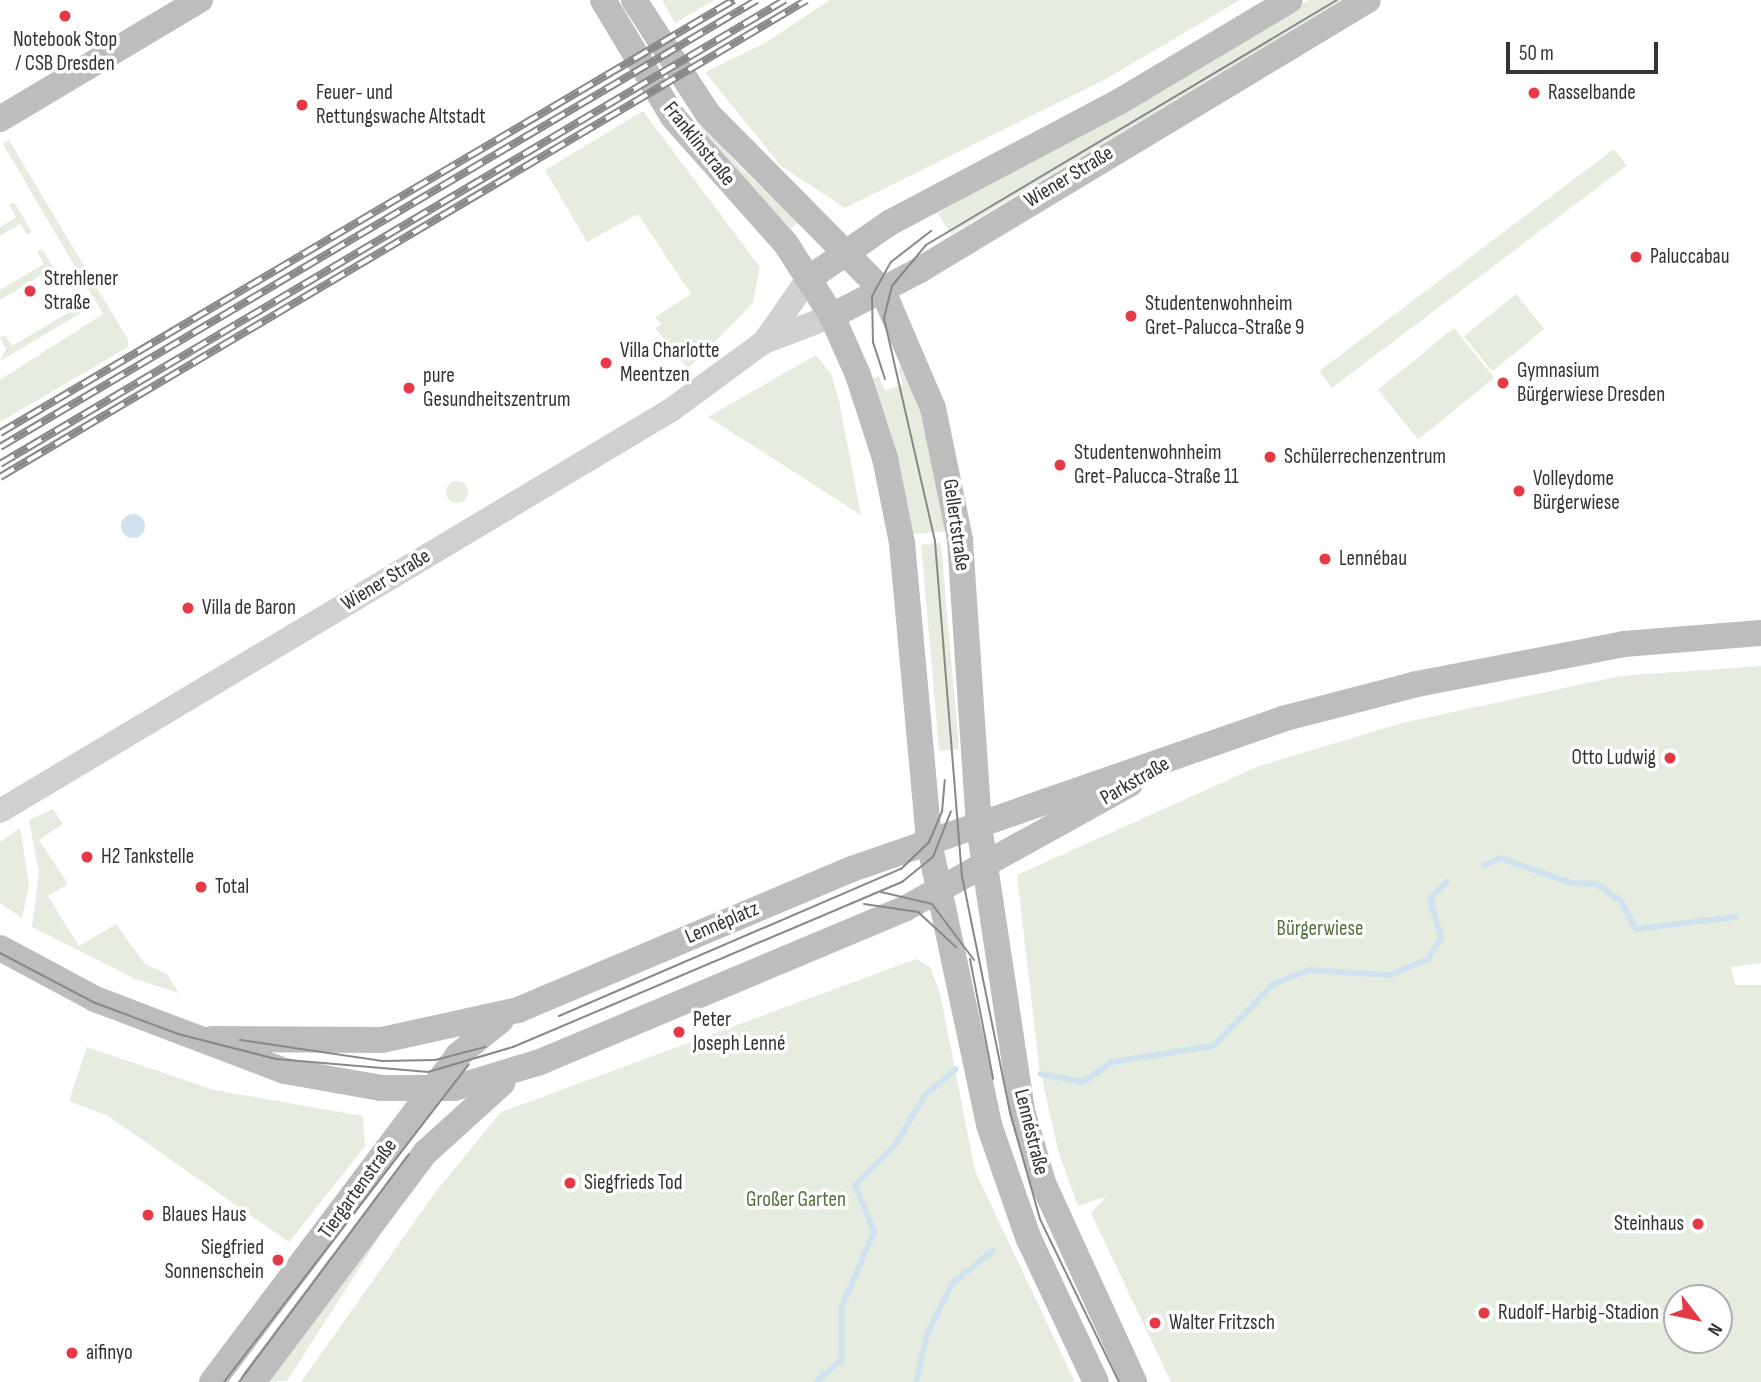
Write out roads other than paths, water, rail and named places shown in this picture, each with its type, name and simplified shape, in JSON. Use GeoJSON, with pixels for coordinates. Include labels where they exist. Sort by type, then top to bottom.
{"type":"FeatureCollection","features":[{"type":"Feature","properties":{"kind":"main road"},"geometry":{"type":"LineString","coordinates":[[0,119],[201,0]]}},
{"type":"Feature","properties":{"kind":"main road","name":"Franklinstraße"},"geometry":{"type":"LineString","coordinates":[[603,0],[673,117],[786,244],[808,279]]}},
{"type":"Feature","properties":{"kind":"main road","name":"Franklinstraße"},"geometry":{"type":"LineString","coordinates":[[634,0],[708,114],[774,187],[846,251]]}},
{"type":"Feature","properties":{"kind":"main road","name":"Wiener Straße"},"geometry":{"type":"LineString","coordinates":[[808,279],[846,251],[1290,0]]}},
{"type":"Feature","properties":{"kind":"main road","name":"Wiener Straße"},"geometry":{"type":"LineString","coordinates":[[832,316],[883,291],[1368,0]]}},
{"type":"Feature","properties":{"kind":"main road","name":"Gellertstraße"},"geometry":{"type":"LineString","coordinates":[[846,251],[883,291],[933,408],[953,483],[979,826]]}},
{"type":"Feature","properties":{"kind":"main road"},"geometry":{"type":"LineString","coordinates":[[808,279],[832,316],[886,458],[902,544],[929,842],[941,889]]}},
{"type":"Feature","properties":{"kind":"main road"},"geometry":{"type":"LineString","coordinates":[[1177,757],[1327,706],[1442,678],[1624,644],[1761,633]]}},
{"type":"Feature","properties":{"kind":"main road","name":"Parkstraße"},"geometry":{"type":"LineString","coordinates":[[979,826],[1177,757]]}},
{"type":"Feature","properties":{"kind":"main road","name":"Parkstraße"},"geometry":{"type":"LineString","coordinates":[[986,865],[1177,757]]}},
{"type":"Feature","properties":{"kind":"main road"},"geometry":{"type":"LineString","coordinates":[[0,948],[95,999],[212,1039],[285,1071],[368,1087],[432,1090],[540,1062],[941,889],[986,865],[979,826]]}},
{"type":"Feature","properties":{"kind":"main road","name":"Lennéplatz"},"geometry":{"type":"LineString","coordinates":[[518,1010],[929,842],[979,826]]}},
{"type":"Feature","properties":{"kind":"main road","name":"Lennéstraße"},"geometry":{"type":"LineString","coordinates":[[986,865],[1022,1111],[1043,1183],[1134,1382]]}},
{"type":"Feature","properties":{"kind":"main road","name":"Lennéstraße"},"geometry":{"type":"LineString","coordinates":[[941,889],[1003,1176],[1096,1382]]}},
{"type":"Feature","properties":{"kind":"main road"},"geometry":{"type":"LineString","coordinates":[[212,1039],[382,1040],[518,1010]]}},
{"type":"Feature","properties":{"kind":"main road","name":"Tiergartenstraße"},"geometry":{"type":"LineString","coordinates":[[212,1382],[432,1090],[477,1036],[518,1010]]}},
{"type":"Feature","properties":{"kind":"main road","name":"Tiergartenstraße"},"geometry":{"type":"LineString","coordinates":[[253,1382],[426,1152],[487,1092],[540,1062]]}},
{"type":"Feature","properties":{"kind":"street","name":"Wiener Straße"},"geometry":{"type":"LineString","coordinates":[[764,342],[808,279]]}},
{"type":"Feature","properties":{"kind":"street","name":"Wiener Straße"},"geometry":{"type":"LineString","coordinates":[[1,810],[671,410],[764,342],[832,316]]}},
{"type":"Feature","properties":{"kind":"water"},"geometry":{"type":"Polygon","coordinates":[[[133,514],[142,517],[145,526],[142,535],[133,538],[124,535],[121,526],[124,517],[133,514]]]}},
{"type":"Feature","properties":{"kind":"waterway"},"geometry":{"type":"LineString","coordinates":[[1485,865],[1501,858],[1571,883],[1596,884],[1621,901],[1636,929],[1735,917]]}},
{"type":"Feature","properties":{"kind":"waterway"},"geometry":{"type":"LineString","coordinates":[[1041,1074],[1083,1082],[1112,1062],[1213,1046],[1273,984],[1309,970],[1391,975],[1428,959],[1441,938],[1430,898],[1447,882]]}},
{"type":"Feature","properties":{"kind":"waterway"},"geometry":{"type":"LineString","coordinates":[[816,1382],[842,1359],[842,1306],[874,1232],[855,1185],[895,1145],[925,1095],[956,1069]]}},
{"type":"Feature","properties":{"kind":"waterway"},"geometry":{"type":"LineString","coordinates":[[916,1382],[927,1334],[952,1284],[992,1251]]}},
{"type":"Feature","properties":{"kind":"tram line"},"geometry":{"type":"LineString","coordinates":[[1119,1382],[1040,1219],[1010,1112],[962,877],[935,541],[884,318],[892,286],[926,245],[1337,0]]}},
{"type":"Feature","properties":{"kind":"tram line"},"geometry":{"type":"LineString","coordinates":[[885,379],[873,343],[872,296],[891,262],[931,231]]}},
{"type":"Feature","properties":{"kind":"tram line"},"geometry":{"type":"LineString","coordinates":[[559,1016],[901,869],[929,842],[942,812],[945,780]]}},
{"type":"Feature","properties":{"kind":"tram line"},"geometry":{"type":"LineString","coordinates":[[0,953],[93,1002],[178,1034],[276,1059],[428,1072],[513,1047],[902,882],[933,857],[951,811]]}},
{"type":"Feature","properties":{"kind":"tram line"},"geometry":{"type":"LineString","coordinates":[[881,892],[932,904],[974,960]]}},
{"type":"Feature","properties":{"kind":"tram line"},"geometry":{"type":"LineString","coordinates":[[864,904],[918,912],[956,947]]}},
{"type":"Feature","properties":{"kind":"tram line"},"geometry":{"type":"LineString","coordinates":[[970,959],[993,1079]]}},
{"type":"Feature","properties":{"kind":"tram line"},"geometry":{"type":"LineString","coordinates":[[240,1040],[382,1061],[435,1060],[485,1047]]}},
{"type":"Feature","properties":{"kind":"tram line"},"geometry":{"type":"LineString","coordinates":[[224,1382],[469,1064]]}},
{"type":"Feature","properties":{"kind":"tram line"},"geometry":{"type":"LineString","coordinates":[[239,1382],[409,1154]]}},
{"type":"Feature","properties":{"kind":"railway"},"geometry":{"type":"LineString","coordinates":[[0,433],[734,0]]}},
{"type":"Feature","properties":{"kind":"railway"},"geometry":{"type":"LineString","coordinates":[[0,447],[757,0]]}},
{"type":"Feature","properties":{"kind":"railway"},"geometry":{"type":"LineString","coordinates":[[0,464],[785,0]]}},
{"type":"Feature","properties":{"kind":"railway"},"geometry":{"type":"LineString","coordinates":[[0,477],[807,0]]}},
{"type":"Feature","properties":{"kind":"place","name":"Notebook Stop / CSB Dresden"},"geometry":{"type":"Point","coordinates":[65,16]}},
{"type":"Feature","properties":{"kind":"place","name":"Rasselbande"},"geometry":{"type":"Point","coordinates":[1534,93]}},
{"type":"Feature","properties":{"kind":"place","name":"Feuer- und Rettungswache Altstadt"},"geometry":{"type":"Point","coordinates":[302,105]}},
{"type":"Feature","properties":{"kind":"place","name":"Paluccabau"},"geometry":{"type":"Point","coordinates":[1636,257]}},
{"type":"Feature","properties":{"kind":"place","name":"Strehlener Straße"},"geometry":{"type":"Point","coordinates":[30,291]}},
{"type":"Feature","properties":{"kind":"place","name":"Studentenwohnheim Gret-Palucca-Straße 9"},"geometry":{"type":"Point","coordinates":[1131,316]}},
{"type":"Feature","properties":{"kind":"place","name":"Villa Charlotte Meentzen"},"geometry":{"type":"Point","coordinates":[606,363]}},
{"type":"Feature","properties":{"kind":"place","name":"Gymnasium Bürgerwiese Dresden"},"geometry":{"type":"Point","coordinates":[1503,383]}},
{"type":"Feature","properties":{"kind":"place","name":"pure Gesundheitszentrum"},"geometry":{"type":"Point","coordinates":[409,388]}},
{"type":"Feature","properties":{"kind":"place","name":"Schülerrechenzentrum"},"geometry":{"type":"Point","coordinates":[1270,457]}},
{"type":"Feature","properties":{"kind":"place","name":"Studentenwohnheim Gret-Palucca-Straße 11"},"geometry":{"type":"Point","coordinates":[1060,465]}},
{"type":"Feature","properties":{"kind":"place","name":"Volleydome Bürgerwiese"},"geometry":{"type":"Point","coordinates":[1519,491]}},
{"type":"Feature","properties":{"kind":"place","name":"Lennébau"},"geometry":{"type":"Point","coordinates":[1325,559]}},
{"type":"Feature","properties":{"kind":"place","name":"Villa de Baron"},"geometry":{"type":"Point","coordinates":[188,608]}},
{"type":"Feature","properties":{"kind":"place","name":"Otto Ludwig"},"geometry":{"type":"Point","coordinates":[1670,758]}},
{"type":"Feature","properties":{"kind":"place","name":"H2 Tankstelle"},"geometry":{"type":"Point","coordinates":[87,857]}},
{"type":"Feature","properties":{"kind":"place","name":"Total"},"geometry":{"type":"Point","coordinates":[201,887]}},
{"type":"Feature","properties":{"kind":"place","name":"Peter Joseph Lenné"},"geometry":{"type":"Point","coordinates":[679,1032]}},
{"type":"Feature","properties":{"kind":"place","name":"Siegfrieds Tod"},"geometry":{"type":"Point","coordinates":[570,1183]}},
{"type":"Feature","properties":{"kind":"place","name":"Blaues Haus"},"geometry":{"type":"Point","coordinates":[148,1215]}},
{"type":"Feature","properties":{"kind":"place","name":"Steinhaus"},"geometry":{"type":"Point","coordinates":[1698,1224]}},
{"type":"Feature","properties":{"kind":"place","name":"Siegfried Sonnenschein"},"geometry":{"type":"Point","coordinates":[278,1260]}},
{"type":"Feature","properties":{"kind":"place","name":"Rudolf-Harbig-Stadion"},"geometry":{"type":"Point","coordinates":[1484,1313]}},
{"type":"Feature","properties":{"kind":"place","name":"Walter Fritzsch"},"geometry":{"type":"Point","coordinates":[1155,1323]}},
{"type":"Feature","properties":{"kind":"place","name":"aifinyo"},"geometry":{"type":"Point","coordinates":[72,1353]}},
{"type":"Feature","properties":{"kind":"park label","name":"Bürgerwiese"},"geometry":{"type":"Point","coordinates":[1320,929]}},
{"type":"Feature","properties":{"kind":"park label","name":"Großer Garten"},"geometry":{"type":"Point","coordinates":[796,1200]}}]}
